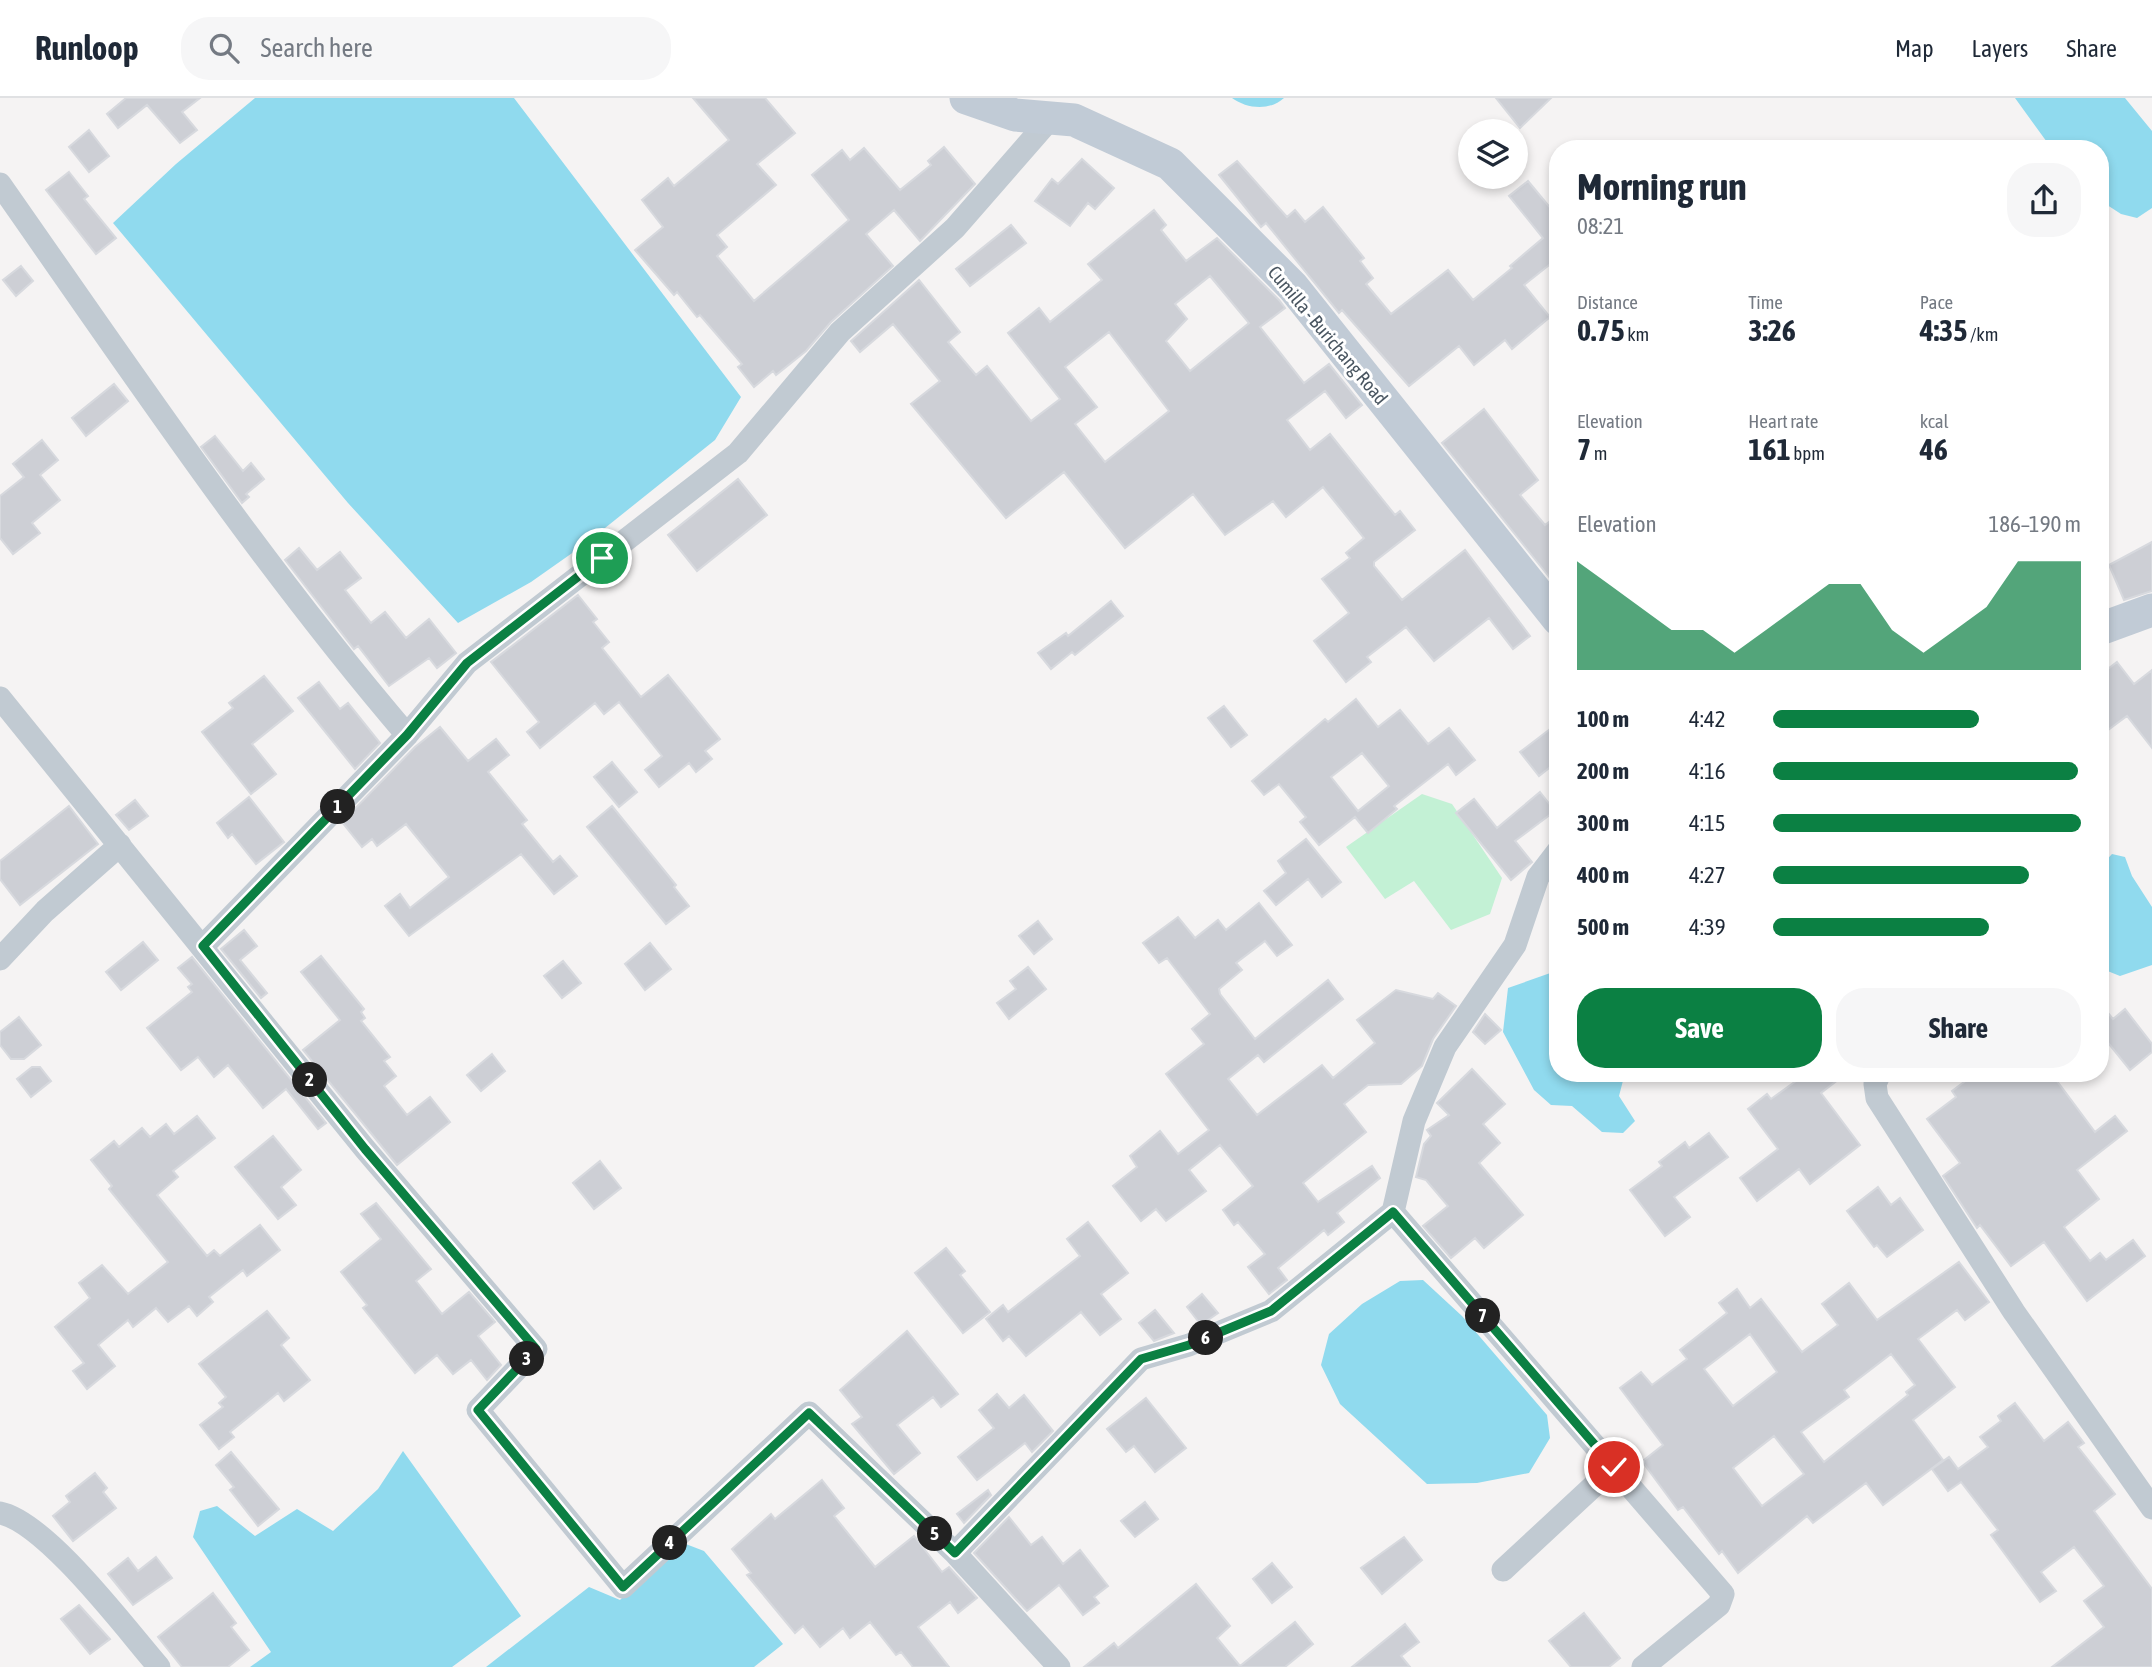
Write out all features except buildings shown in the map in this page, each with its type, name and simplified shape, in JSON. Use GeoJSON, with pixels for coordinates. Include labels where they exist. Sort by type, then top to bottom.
{"type":"FeatureCollection","features":[{"type":"Feature","properties":{"kind":"main road","name":"Cumilla - Burichang Road"},"geometry":{"type":"LineString","coordinates":[[966,98],[1015,115],[1074,120],[1170,164],[1293,288],[1549,609]]}},
{"type":"Feature","properties":{"kind":"main road"},"geometry":{"type":"LineString","coordinates":[[2109,626],[2152,610]]}},
{"type":"Feature","properties":{"kind":"street"},"geometry":{"type":"LineString","coordinates":[[203,946],[407,735],[467,663],[738,453],[840,332],[955,228],[1051,118]]}},
{"type":"Feature","properties":{"kind":"street"},"geometry":{"type":"LineString","coordinates":[[0,184],[178,436],[333,648],[407,735]]}},
{"type":"Feature","properties":{"kind":"street"},"geometry":{"type":"LineString","coordinates":[[0,698],[365,1149],[536,1349],[478,1410],[623,1587],[809,1413],[955,1553],[1059,1667]]}},
{"type":"Feature","properties":{"kind":"street"},"geometry":{"type":"LineString","coordinates":[[0,959],[45,911],[121,845]]}},
{"type":"Feature","properties":{"kind":"street"},"geometry":{"type":"LineString","coordinates":[[955,1553],[1141,1359],[1189,1345],[1271,1311],[1393,1212],[1414,1121],[1446,1047],[1515,945],[1538,877],[1549,863]]}},
{"type":"Feature","properties":{"kind":"street"},"geometry":{"type":"LineString","coordinates":[[1876,1082],[1877,1098],[2014,1312],[2152,1508]]}},
{"type":"Feature","properties":{"kind":"street"},"geometry":{"type":"LineString","coordinates":[[1393,1212],[1723,1594],[1719,1605],[1643,1667]]}},
{"type":"Feature","properties":{"kind":"street"},"geometry":{"type":"LineString","coordinates":[[1503,1570],[1614,1467]]}},
{"type":"Feature","properties":{"kind":"street"},"geometry":{"type":"LineString","coordinates":[[0,1513],[12,1515],[61,1555],[159,1667]]}},
{"type":"Feature","properties":{"kind":"green space"},"geometry":{"type":"Polygon","coordinates":[[[1422,794],[1452,804],[1502,878],[1490,914],[1451,930],[1414,881],[1385,899],[1346,847],[1422,794]]]}},
{"type":"Feature","properties":{"kind":"water"},"geometry":{"type":"Polygon","coordinates":[[[255,98],[514,98],[741,397],[715,440],[585,544],[531,582],[458,623],[348,503],[113,223],[176,164],[255,98]]]}},
{"type":"Feature","properties":{"kind":"water"},"geometry":{"type":"Polygon","coordinates":[[[1232,98],[1284,98],[1272,105],[1258,107],[1232,98]]]}},
{"type":"Feature","properties":{"kind":"water"},"geometry":{"type":"Polygon","coordinates":[[[2015,98],[2125,98],[2152,131],[2152,208],[2137,218],[2121,214],[2109,206],[2109,140],[2045,140],[2015,98]]]}},
{"type":"Feature","properties":{"kind":"water"},"geometry":{"type":"Polygon","coordinates":[[[2112,854],[2125,857],[2132,876],[2152,907],[2152,965],[2120,976],[2109,972],[2109,857],[2112,854]]]}},
{"type":"Feature","properties":{"kind":"water"},"geometry":{"type":"Polygon","coordinates":[[[1549,973],[1549,1082],[1623,1082],[1619,1096],[1635,1121],[1623,1133],[1602,1132],[1572,1106],[1551,1105],[1534,1090],[1503,1032],[1508,988],[1549,973]]]}},
{"type":"Feature","properties":{"kind":"water"},"geometry":{"type":"Polygon","coordinates":[[[1423,1280],[1462,1316],[1547,1415],[1550,1438],[1529,1473],[1477,1483],[1427,1484],[1340,1404],[1321,1365],[1329,1334],[1362,1304],[1400,1281],[1423,1280]]]}},
{"type":"Feature","properties":{"kind":"water"},"geometry":{"type":"Polygon","coordinates":[[[403,1451],[521,1616],[452,1667],[250,1667],[271,1652],[193,1537],[200,1511],[217,1506],[255,1536],[297,1509],[333,1531],[378,1489],[403,1451]]]}},
{"type":"Feature","properties":{"kind":"water"},"geometry":{"type":"Polygon","coordinates":[[[678,1541],[704,1551],[783,1644],[754,1667],[486,1667],[589,1587],[620,1600],[678,1541]]]}},
{"type":"Feature","properties":{"kind":"route"},"geometry":{"type":"LineString","coordinates":[[602,558],[467,663],[407,735],[203,946],[365,1149],[536,1349],[478,1410],[623,1587],[809,1413],[955,1553],[1141,1359],[1189,1345],[1271,1311],[1393,1212],[1614,1467]]}}]}
